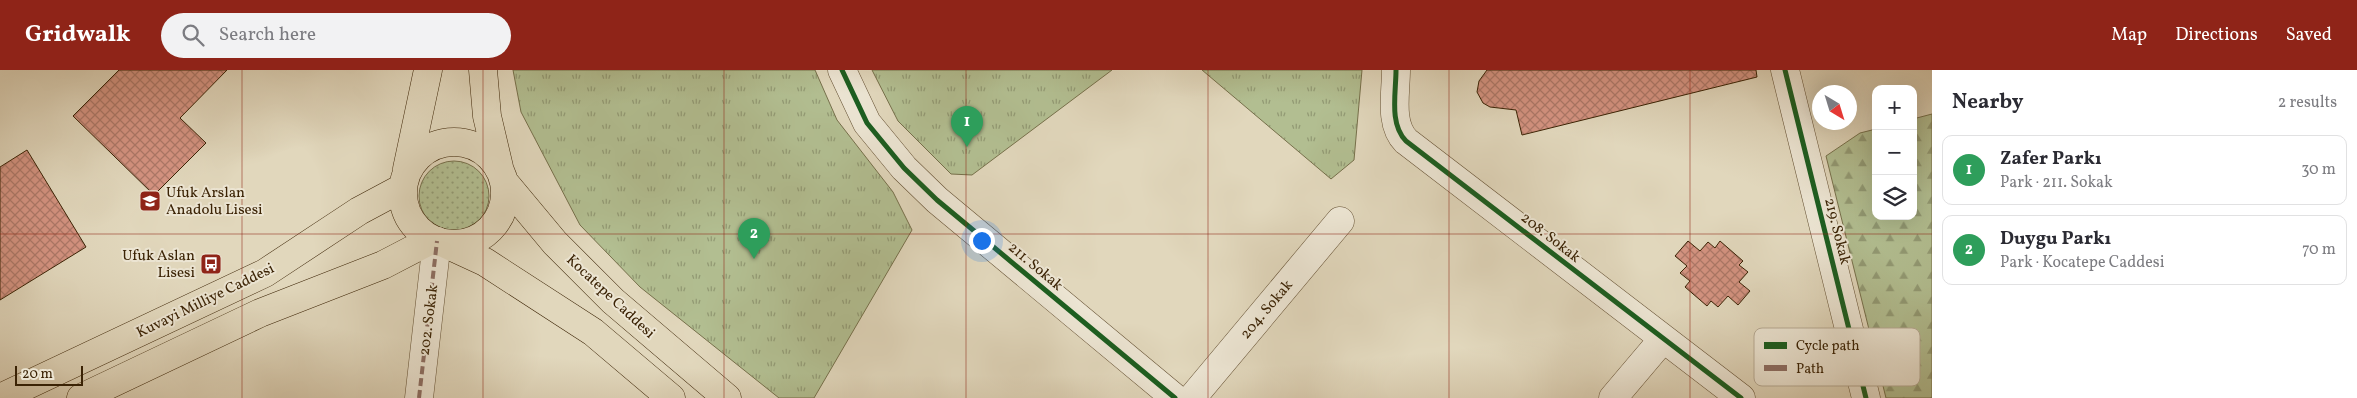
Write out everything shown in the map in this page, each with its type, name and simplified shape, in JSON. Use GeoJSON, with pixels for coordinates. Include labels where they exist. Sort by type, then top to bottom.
{"type":"FeatureCollection","features":[{"type":"Feature","properties":{"kind":"main road"},"geometry":{"type":"LineString","coordinates":[[428,70],[404,180],[403,203],[408,218],[418,231],[493,267],[593,332],[671,398]]}},
{"type":"Feature","properties":{"kind":"main road"},"geometry":{"type":"LineString","coordinates":[[81,398],[260,313],[438,242],[463,244],[478,238],[491,228],[500,215],[505,199],[502,175],[487,116],[483,70]]}},
{"type":"Feature","properties":{"kind":"main road"},"geometry":{"type":"LineString","coordinates":[[404,180],[415,159],[428,148],[443,142],[459,142],[475,146],[488,155],[502,175]]}},
{"type":"Feature","properties":{"kind":"main road","name":"Kocatepe Caddesi"},"geometry":{"type":"LineString","coordinates":[[502,175],[555,243],[613,301],[728,398]]}},
{"type":"Feature","properties":{"kind":"main road","name":"Kuvayi Milliye Caddesi"},"geometry":{"type":"LineString","coordinates":[[0,398],[265,273],[404,180]]}},
{"type":"Feature","properties":{"kind":"street","name":"211. Sokak"},"geometry":{"type":"LineString","coordinates":[[842,70],[867,123],[904,168],[937,200],[1175,398]]}},
{"type":"Feature","properties":{"kind":"street","name":"208. Sokak"},"geometry":{"type":"LineString","coordinates":[[1396,70],[1396,125],[1400,134],[1741,398]]}},
{"type":"Feature","properties":{"kind":"street","name":"219. Sokak"},"geometry":{"type":"LineString","coordinates":[[1785,70],[1849,328]]}},
{"type":"Feature","properties":{"kind":"street","name":"204. Sokak"},"geometry":{"type":"LineString","coordinates":[[1192,398],[1340,221]]}},
{"type":"Feature","properties":{"kind":"street","name":"202. Sokak"},"geometry":{"type":"LineString","coordinates":[[419,398],[438,242]]}},
{"type":"Feature","properties":{"kind":"street"},"geometry":{"type":"LineString","coordinates":[[1613,398],[1663,339]]}},
{"type":"Feature","properties":{"kind":"green space"},"geometry":{"type":"Polygon","coordinates":[[[513,70],[815,70],[837,120],[893,192],[912,230],[814,398],[779,398],[640,287],[580,225],[521,112],[513,70]]]}},
{"type":"Feature","properties":{"kind":"green space"},"geometry":{"type":"Polygon","coordinates":[[[872,70],[1112,70],[972,175],[951,174],[898,121],[872,70]]]}},
{"type":"Feature","properties":{"kind":"green space"},"geometry":{"type":"Polygon","coordinates":[[[1202,70],[1362,70],[1354,160],[1331,179],[1202,70]]]}},
{"type":"Feature","properties":{"kind":"green space"},"geometry":{"type":"Polygon","coordinates":[[[1932,114],[1932,398],[1886,398],[1883,386],[1920,386],[1920,328],[1869,328],[1826,156],[1860,133],[1872,130],[1872,220],[1917,220],[1917,118],[1932,114]]]}},
{"type":"Feature","properties":{"kind":"green space"},"geometry":{"type":"Polygon","coordinates":[[[454,161],[473,167],[483,177],[489,196],[483,215],[473,225],[454,231],[435,225],[425,215],[419,196],[425,177],[435,167],[454,161]]]}},
{"type":"Feature","properties":{"kind":"building"},"geometry":{"type":"Polygon","coordinates":[[[119,70],[227,70],[180,118],[206,143],[154,195],[73,116],[119,70]]]}},
{"type":"Feature","properties":{"kind":"building"},"geometry":{"type":"Polygon","coordinates":[[[1487,70],[1756,70],[1757,77],[1522,135],[1516,110],[1490,107],[1483,103],[1477,92],[1479,81],[1487,70]]]}},
{"type":"Feature","properties":{"kind":"building"},"geometry":{"type":"Polygon","coordinates":[[[27,150],[86,247],[0,300],[0,167],[27,150]]]}},
{"type":"Feature","properties":{"kind":"building"},"geometry":{"type":"Polygon","coordinates":[[[1688,241],[1700,251],[1708,242],[1715,248],[1720,241],[1743,261],[1739,265],[1748,272],[1739,282],[1750,291],[1738,305],[1728,296],[1718,307],[1711,301],[1707,306],[1685,287],[1690,281],[1680,273],[1687,266],[1675,256],[1688,241]]]}},
{"type":"Feature","properties":{"kind":"marked path"},"geometry":{"type":"LineString","coordinates":[[419,398],[437,241]]}},
{"type":"Feature","properties":{"kind":"cycle path"},"geometry":{"type":"LineString","coordinates":[[842,70],[867,123],[904,168],[937,200],[1175,398]]}},
{"type":"Feature","properties":{"kind":"cycle path"},"geometry":{"type":"LineString","coordinates":[[1396,70],[1395,117],[1397,126],[1406,141],[1741,398]]}},
{"type":"Feature","properties":{"kind":"cycle path"},"geometry":{"type":"LineString","coordinates":[[1785,70],[1849,328]]}},
{"type":"Feature","properties":{"kind":"cycle path"},"geometry":{"type":"LineString","coordinates":[[1863,386],[1866,398]]}},
{"type":"Feature","properties":{"kind":"place","name":"Zafer Parkı"},"geometry":{"type":"Point","coordinates":[967,147]}},
{"type":"Feature","properties":{"kind":"place","name":"Ufuk Arslan Anadolu Lisesi"},"geometry":{"type":"Point","coordinates":[150,201]}},
{"type":"Feature","properties":{"kind":"place","name":"Duygu Parkı"},"geometry":{"type":"Point","coordinates":[754,259]}},
{"type":"Feature","properties":{"kind":"place","name":"Ufuk Aslan Lisesi"},"geometry":{"type":"Point","coordinates":[211,264]}}]}
